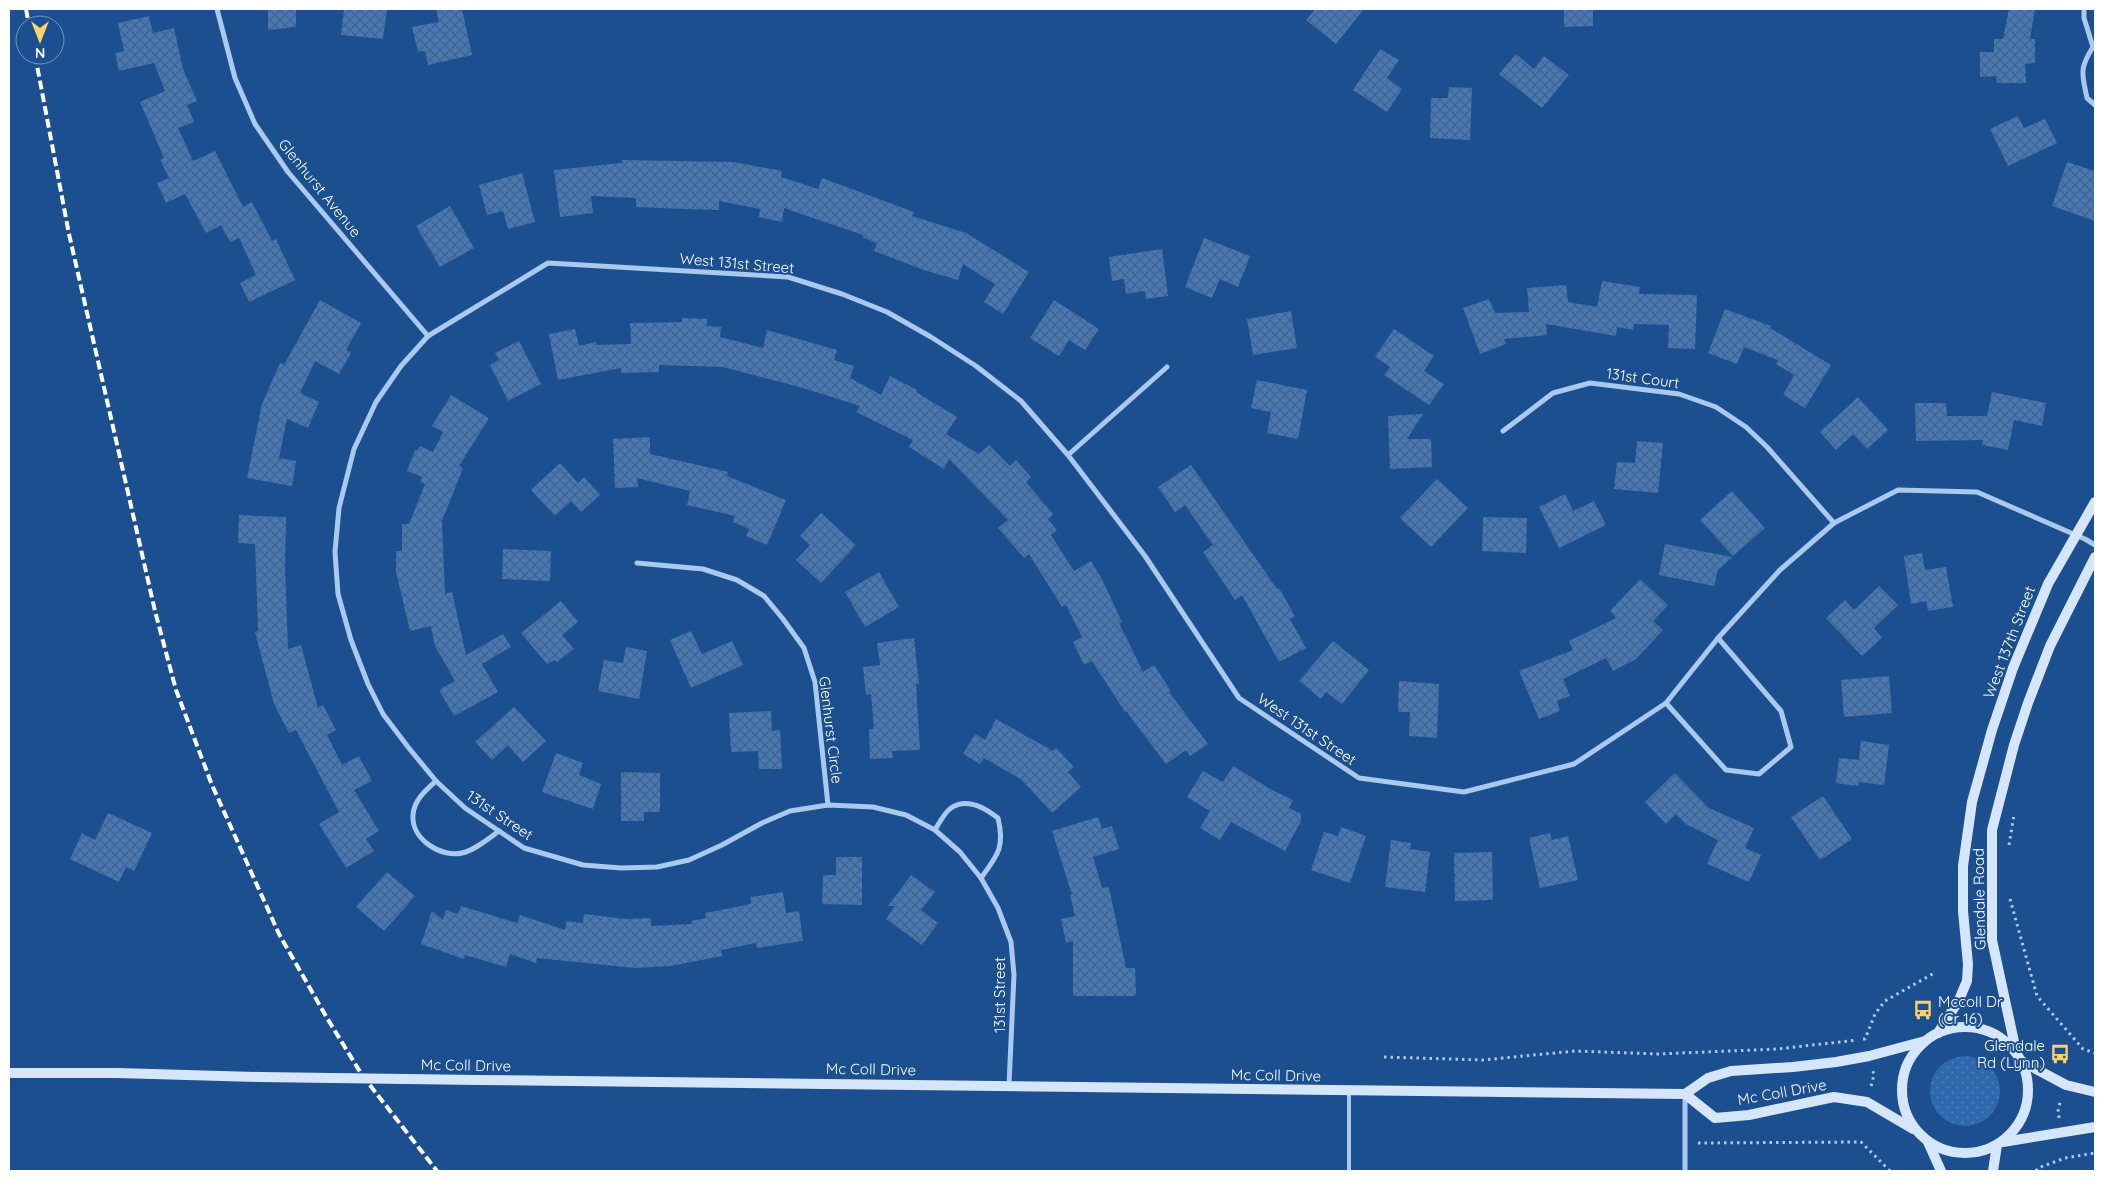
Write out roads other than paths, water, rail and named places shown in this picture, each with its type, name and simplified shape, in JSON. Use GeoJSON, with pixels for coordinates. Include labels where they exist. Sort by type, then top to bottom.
{"type":"FeatureCollection","features":[{"type":"Feature","properties":{"kind":"main road","name":"West 137th Street"},"geometry":{"type":"LineString","coordinates":[[1972,802],[1992,730],[2013,668],[2048,584],[2095,502]]}},
{"type":"Feature","properties":{"kind":"main road","name":"Glendale Road"},"geometry":{"type":"LineString","coordinates":[[2016,1052],[1992,940],[1992,830],[2014,745],[2050,646],[2095,557]]}},
{"type":"Feature","properties":{"kind":"main road","name":"Glendale Road"},"geometry":{"type":"LineString","coordinates":[[1938,1033],[1959,1000],[1967,981],[1968,964],[1963,911],[1963,866],[1972,802]]}},
{"type":"Feature","properties":{"kind":"main road"},"geometry":{"type":"LineString","coordinates":[[1993,1171],[2000,1144],[2016,1130],[2024,1114],[2029,1097],[2028,1079],[2023,1062],[2004,1039],[1988,1031],[1971,1027],[1954,1028],[1938,1033],[1925,1041],[1914,1053],[1906,1068],[1902,1084],[1902,1101],[1907,1117],[1916,1131],[1928,1142],[1941,1149],[1955,1153],[1970,1154],[1984,1151],[2000,1144],[2095,1127]]}},
{"type":"Feature","properties":{"kind":"main road","name":"Mc Coll Drive"},"geometry":{"type":"LineString","coordinates":[[9,1073],[1685,1094],[1708,1078],[1731,1072],[1793,1068],[1836,1062],[1869,1056],[1925,1041]]}},
{"type":"Feature","properties":{"kind":"main road"},"geometry":{"type":"LineString","coordinates":[[2023,1062],[2066,1085],[2095,1092]]}},
{"type":"Feature","properties":{"kind":"main road","name":"Mc Coll Drive"},"geometry":{"type":"LineString","coordinates":[[1685,1094],[1715,1118],[1749,1115],[1834,1097],[1867,1102],[1916,1131]]}},
{"type":"Feature","properties":{"kind":"main road"},"geometry":{"type":"LineString","coordinates":[[1928,1142],[1941,1171]]}},
{"type":"Feature","properties":{"kind":"street","name":"Glenhurst Avenue"},"geometry":{"type":"LineString","coordinates":[[217,9],[235,78],[256,124],[288,172],[428,336]]}},
{"type":"Feature","properties":{"kind":"street"},"geometry":{"type":"LineString","coordinates":[[2084,9],[2084,18],[2094,47],[2084,61],[2083,77],[2087,98],[2095,105]]}},
{"type":"Feature","properties":{"kind":"street","name":"West 131st Street"},"geometry":{"type":"LineString","coordinates":[[428,336],[548,262],[788,277],[842,294],[886,312],[968,361],[1020,401],[1068,455],[1145,556],[1239,698],[1359,778],[1464,792],[1574,764],[1666,703],[1718,638],[1780,570],[1834,523],[1898,490],[1977,492],[2075,534],[2095,545]]}},
{"type":"Feature","properties":{"kind":"street","name":"131st Street"},"geometry":{"type":"LineString","coordinates":[[428,336],[401,366],[376,402],[354,449],[339,508],[335,552],[338,594],[351,640],[368,684],[384,714],[436,781],[465,808],[524,848],[583,865],[621,868],[658,867],[689,860],[722,846],[762,823],[790,811],[828,805],[873,807],[906,815],[935,830],[960,852],[981,878],[998,908],[1011,942],[1014,975],[1009,1085]]}},
{"type":"Feature","properties":{"kind":"street"},"geometry":{"type":"LineString","coordinates":[[1068,455],[1167,367]]}},
{"type":"Feature","properties":{"kind":"street","name":"131st Court"},"geometry":{"type":"LineString","coordinates":[[1502,431],[1553,393],[1590,383],[1679,394],[1716,407],[1746,427],[1768,447],[1834,523]]}},
{"type":"Feature","properties":{"kind":"street","name":"Glenhurst Circle"},"geometry":{"type":"LineString","coordinates":[[637,563],[703,569],[737,580],[764,596],[783,619],[804,648],[815,682],[828,805]]}},
{"type":"Feature","properties":{"kind":"street"},"geometry":{"type":"LineString","coordinates":[[1666,703],[1726,770],[1759,774],[1791,747],[1781,711],[1718,638]]}},
{"type":"Feature","properties":{"kind":"street"},"geometry":{"type":"LineString","coordinates":[[436,781],[420,796],[413,816],[418,832],[429,846],[445,854],[462,853],[477,846],[499,831]]}},
{"type":"Feature","properties":{"kind":"street"},"geometry":{"type":"LineString","coordinates":[[935,830],[950,808],[961,804],[981,806],[998,818],[1002,835],[997,856],[981,878]]}},
{"type":"Feature","properties":{"kind":"street"},"geometry":{"type":"LineString","coordinates":[[1685,1094],[1685,1171]]}},
{"type":"Feature","properties":{"kind":"lane"},"geometry":{"type":"LineString","coordinates":[[1348,1091],[1349,1171]]}},
{"type":"Feature","properties":{"kind":"railway"},"geometry":{"type":"LineString","coordinates":[[26,9],[27,15]]}},
{"type":"Feature","properties":{"kind":"railway"},"geometry":{"type":"LineString","coordinates":[[37,65],[69,234],[155,611],[176,690],[212,785],[279,934],[362,1075],[437,1171]]}},
{"type":"Feature","properties":{"kind":"place","name":"Mccoll Dr (Cr 16)"},"geometry":{"type":"Point","coordinates":[1923,1010]}},
{"type":"Feature","properties":{"kind":"place","name":"Glendale Rd (Lynn)"},"geometry":{"type":"Point","coordinates":[2060,1054]}}]}
